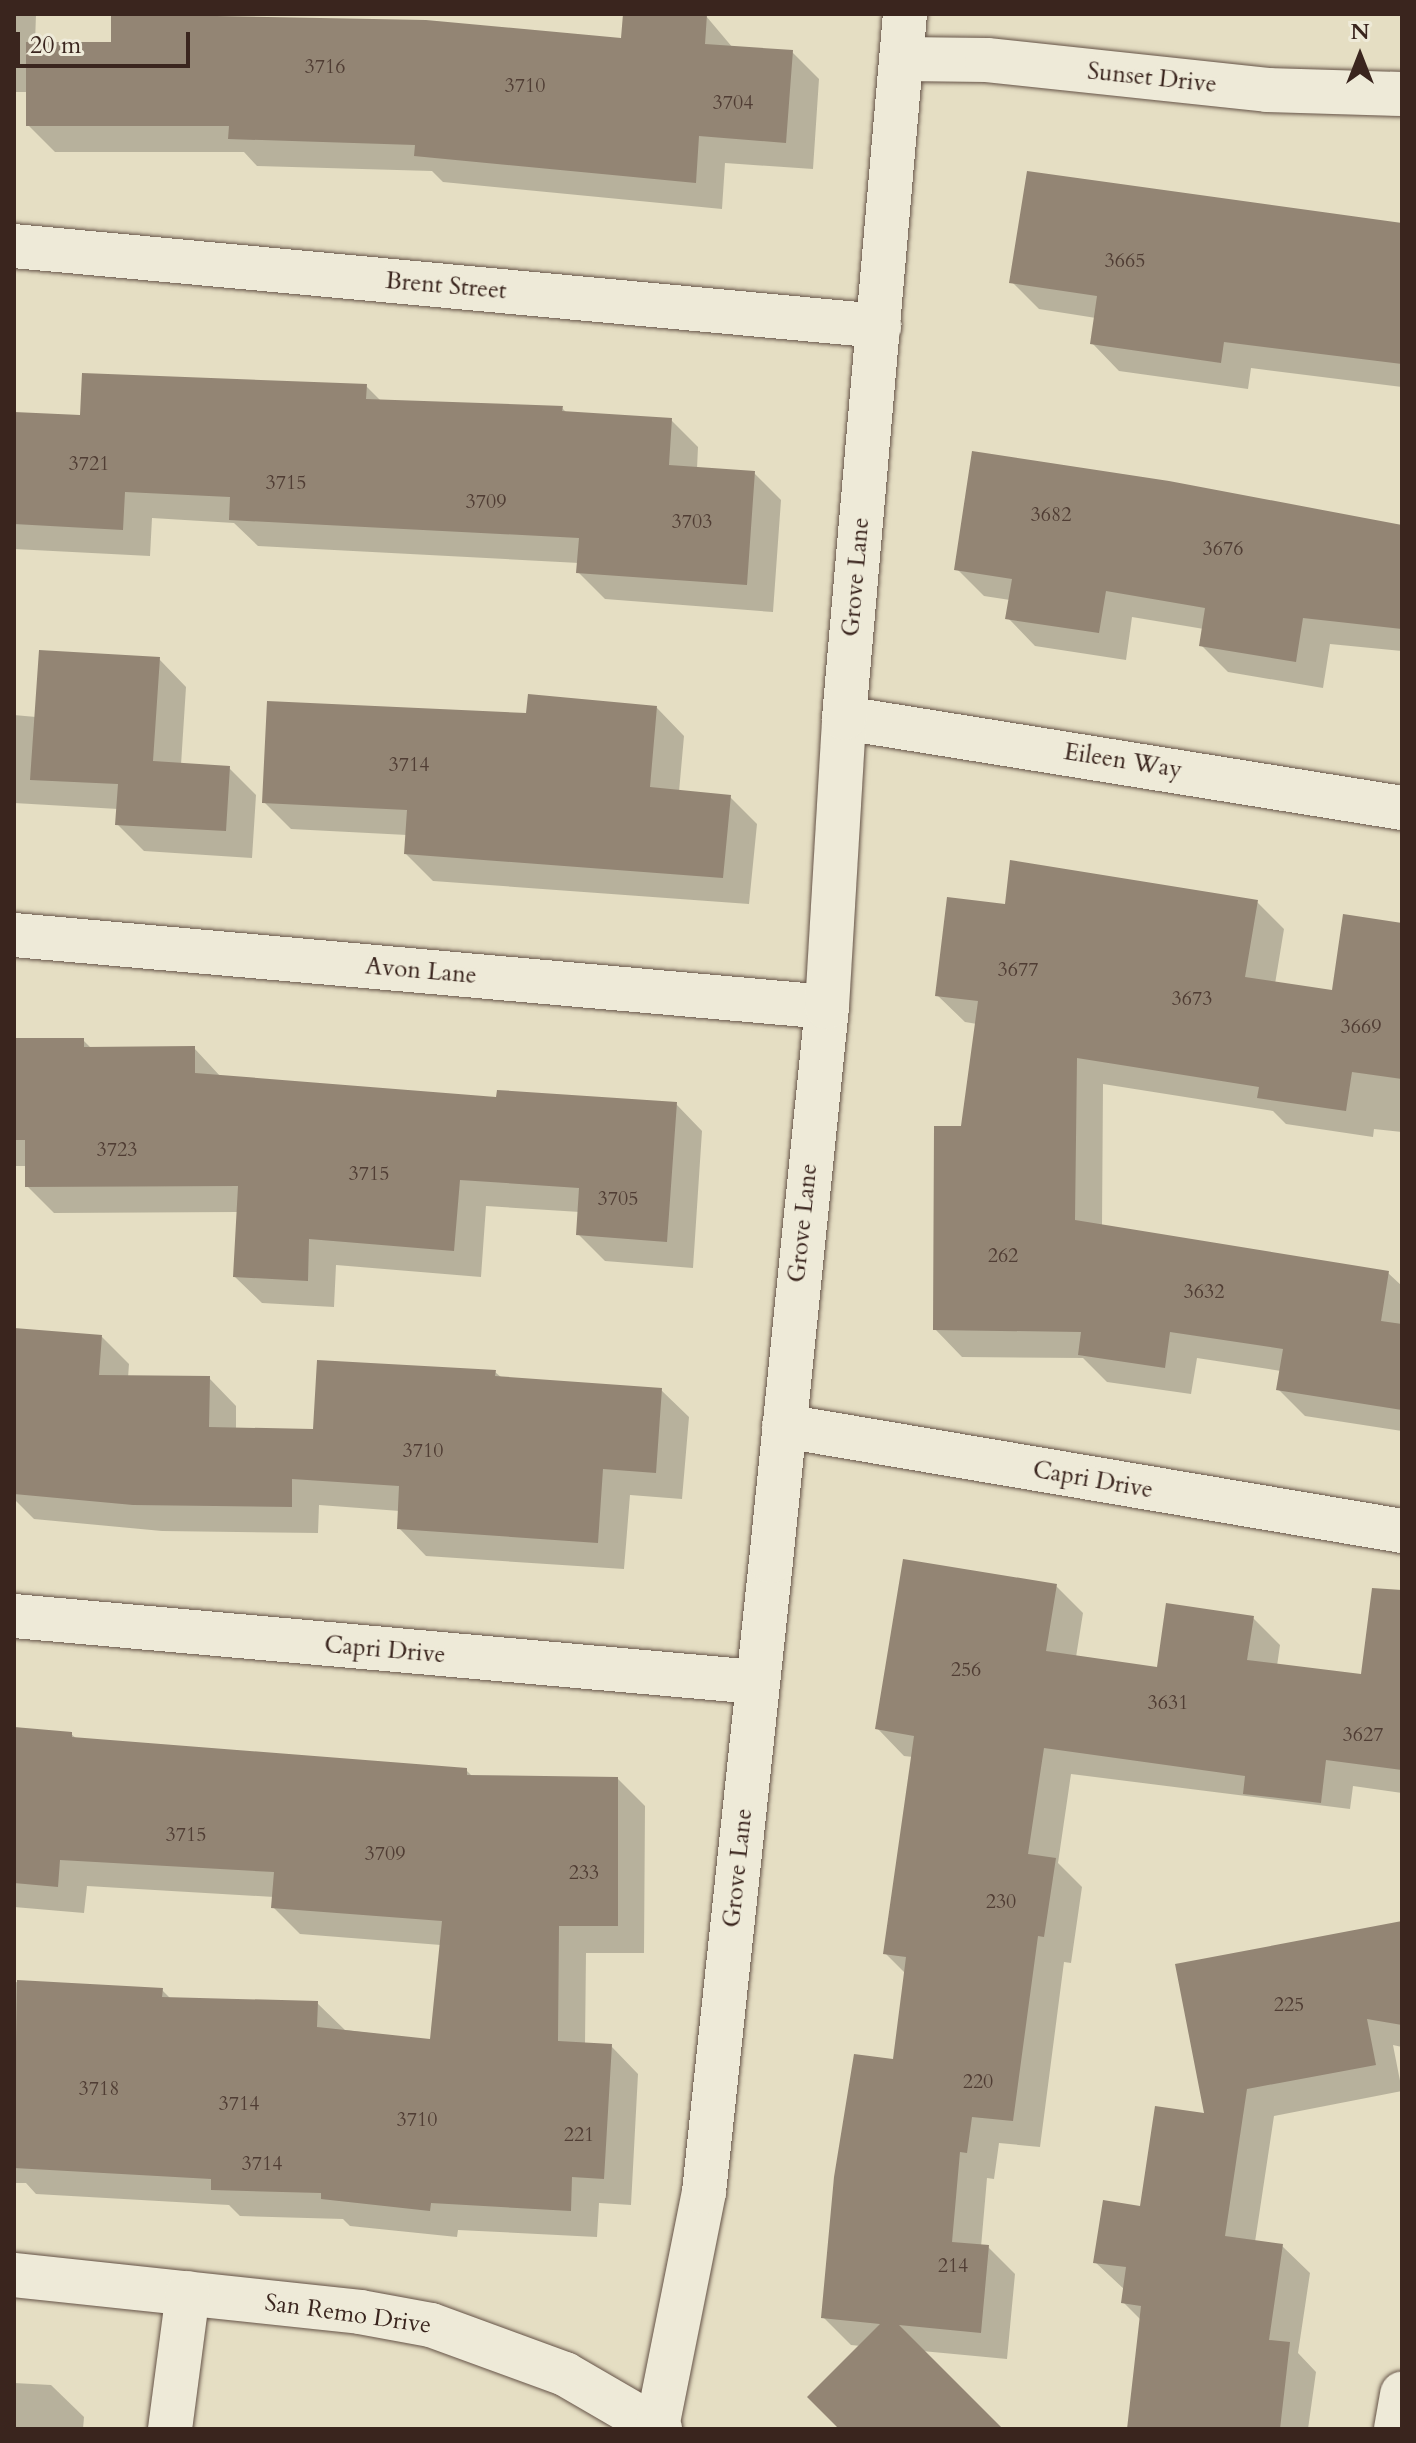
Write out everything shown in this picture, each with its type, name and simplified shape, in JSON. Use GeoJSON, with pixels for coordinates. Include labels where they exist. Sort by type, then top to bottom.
{"type":"FeatureCollection","features":[{"type":"Feature","properties":{"kind":"street","name":"Grove Lane"},"geometry":{"type":"LineString","coordinates":[[659,2428],[704,2192],[827,1007],[844,718],[905,14]]}},
{"type":"Feature","properties":{"kind":"street","name":"Sunset Drive"},"geometry":{"type":"LineString","coordinates":[[902,59],[987,60],[1267,90],[1402,94]]}},
{"type":"Feature","properties":{"kind":"street","name":"Brent Street"},"geometry":{"type":"LineString","coordinates":[[14,246],[879,326]]}},
{"type":"Feature","properties":{"kind":"street","name":"Eileen Way"},"geometry":{"type":"LineString","coordinates":[[844,718],[1402,808]]}},
{"type":"Feature","properties":{"kind":"street","name":"Avon Lane"},"geometry":{"type":"LineString","coordinates":[[14,935],[827,1007]]}},
{"type":"Feature","properties":{"kind":"street","name":"Capri Drive"},"geometry":{"type":"LineString","coordinates":[[784,1426],[1402,1531]]}},
{"type":"Feature","properties":{"kind":"street","name":"Capri Drive"},"geometry":{"type":"LineString","coordinates":[[14,1616],[757,1682]]}},
{"type":"Feature","properties":{"kind":"street","name":"San Remo Drive"},"geometry":{"type":"LineString","coordinates":[[14,2275],[360,2312],[431,2325],[565,2374],[659,2428]]}},
{"type":"Feature","properties":{"kind":"street"},"geometry":{"type":"LineString","coordinates":[[170,2429],[188,2293]]}},
{"type":"Feature","properties":{"kind":"street"},"geometry":{"type":"LineString","coordinates":[[1396,2429],[1402,2394]]}},
{"type":"Feature","properties":{"kind":"building"},"geometry":{"type":"Polygon","coordinates":[[[111,14],[426,20],[621,38],[623,14],[707,14],[705,44],[793,50],[786,143],[699,136],[696,183],[414,156],[415,145],[228,139],[229,126],[26,126],[26,42],[111,42],[111,14]]]}},
{"type":"Feature","properties":{"kind":"building"},"geometry":{"type":"Polygon","coordinates":[[[1027,171],[1402,223],[1402,364],[1224,342],[1221,363],[1090,344],[1097,296],[1009,283],[1027,171]]]}},
{"type":"Feature","properties":{"kind":"building"},"geometry":{"type":"Polygon","coordinates":[[[82,373],[367,384],[366,399],[563,406],[562,411],[672,418],[669,465],[755,471],[747,585],[576,573],[579,538],[229,520],[230,497],[125,492],[123,530],[14,524],[14,412],[80,415],[82,373]]]}},
{"type":"Feature","properties":{"kind":"building"},"geometry":{"type":"Polygon","coordinates":[[[972,451],[1169,481],[1402,525],[1402,629],[1303,618],[1296,662],[1199,646],[1205,608],[1106,591],[1099,633],[1005,619],[1012,579],[954,570],[972,451]]]}},
{"type":"Feature","properties":{"kind":"building"},"geometry":{"type":"Polygon","coordinates":[[[39,650],[160,657],[153,761],[230,766],[226,831],[115,825],[118,784],[30,780],[39,650]]]}},
{"type":"Feature","properties":{"kind":"building"},"geometry":{"type":"Polygon","coordinates":[[[528,694],[657,706],[650,787],[731,795],[723,878],[404,854],[407,810],[262,803],[267,701],[526,713],[528,694]]]}},
{"type":"Feature","properties":{"kind":"building"},"geometry":{"type":"Polygon","coordinates":[[[1010,860],[1258,900],[1245,977],[1332,990],[1343,914],[1402,923],[1402,1079],[1352,1072],[1346,1111],[1257,1098],[1259,1087],[1077,1058],[1075,1220],[1389,1271],[1381,1321],[1402,1324],[1402,1410],[1276,1390],[1283,1349],[1170,1332],[1165,1368],[1078,1355],[1081,1332],[933,1330],[934,1126],[961,1126],[978,1001],[935,996],[947,897],[1005,904],[1010,860]]]}},
{"type":"Feature","properties":{"kind":"building"},"geometry":{"type":"Polygon","coordinates":[[[14,1038],[84,1038],[84,1047],[195,1046],[195,1073],[496,1097],[497,1090],[677,1102],[667,1242],[576,1235],[579,1188],[460,1180],[454,1251],[309,1239],[308,1281],[233,1277],[238,1186],[25,1187],[25,1140],[14,1140],[14,1038]]]}},
{"type":"Feature","properties":{"kind":"building"},"geometry":{"type":"Polygon","coordinates":[[[14,1328],[102,1335],[99,1375],[210,1376],[209,1427],[313,1429],[317,1360],[496,1370],[495,1376],[662,1388],[656,1473],[603,1469],[598,1543],[397,1529],[399,1486],[292,1479],[292,1507],[133,1505],[14,1494],[14,1328]]]}},
{"type":"Feature","properties":{"kind":"building"},"geometry":{"type":"Polygon","coordinates":[[[903,1559],[1057,1584],[1046,1651],[1157,1667],[1166,1603],[1254,1616],[1247,1660],[1361,1674],[1372,1588],[1402,1590],[1402,1770],[1326,1760],[1321,1803],[1243,1794],[1245,1776],[1044,1748],[1028,1854],[1056,1858],[1044,1937],[1038,1936],[1013,2121],[972,2117],[967,2153],[960,2152],[952,2242],[989,2245],[981,2333],[899,2325],[1003,2429],[839,2429],[807,2397],[880,2324],[821,2318],[834,2177],[854,2054],[893,2059],[906,1957],[883,1954],[914,1736],[875,1729],[903,1559]]]}},
{"type":"Feature","properties":{"kind":"building"},"geometry":{"type":"Polygon","coordinates":[[[14,1727],[72,1732],[72,1737],[467,1768],[467,1775],[618,1777],[618,1926],[559,1926],[558,2041],[612,2044],[604,2179],[572,2177],[571,2211],[431,2203],[430,2211],[321,2199],[321,2193],[211,2190],[211,2179],[14,2168],[17,1980],[163,1988],[162,1997],[318,2001],[317,2027],[430,2039],[442,1921],[271,1908],[274,1872],[60,1860],[58,1887],[14,1883],[14,1727]]]}},
{"type":"Feature","properties":{"kind":"building"},"geometry":{"type":"Polygon","coordinates":[[[1402,1921],[1402,2025],[1367,2019],[1376,2065],[1247,2089],[1225,2236],[1283,2244],[1269,2340],[1290,2342],[1280,2429],[1127,2429],[1141,2306],[1121,2303],[1126,2267],[1093,2263],[1103,2200],[1140,2206],[1155,2106],[1204,2113],[1175,1964],[1402,1921]]]}}]}
